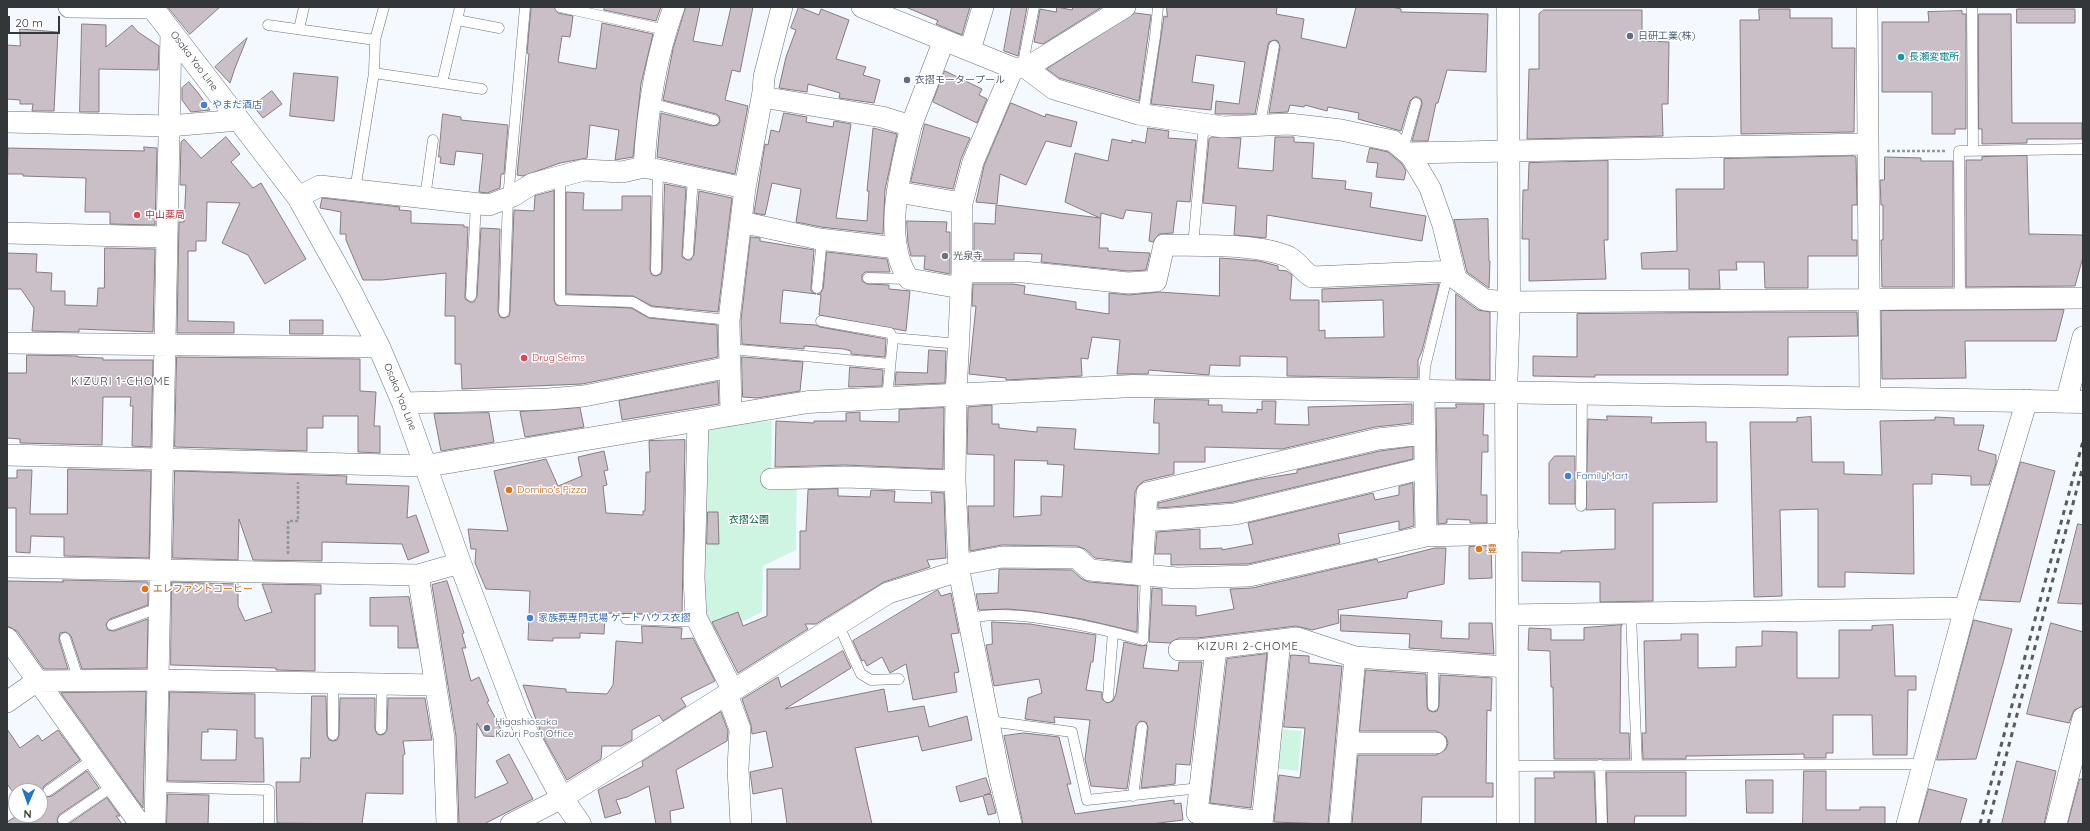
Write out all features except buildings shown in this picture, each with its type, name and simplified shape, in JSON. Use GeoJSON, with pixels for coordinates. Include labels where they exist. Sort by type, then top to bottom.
{"type":"FeatureCollection","features":[{"type":"Feature","properties":{"kind":"street"},"geometry":{"type":"LineString","coordinates":[[69,7],[156,9]]}},
{"type":"Feature","properties":{"kind":"street"},"geometry":{"type":"LineString","coordinates":[[651,168],[646,129],[650,103],[666,30],[674,7]]}},
{"type":"Feature","properties":{"kind":"street"},"geometry":{"type":"LineString","coordinates":[[731,414],[729,320],[745,188],[762,97],[764,77],[782,7]]}},
{"type":"Feature","properties":{"kind":"street"},"geometry":{"type":"LineString","coordinates":[[862,7],[944,40],[1020,68],[1054,89],[1143,114],[1223,127],[1288,124],[1341,130],[1393,141],[1406,151],[1430,188],[1443,224],[1456,279],[1485,300],[1509,302],[2083,298]]}},
{"type":"Feature","properties":{"kind":"street"},"geometry":{"type":"LineString","coordinates":[[970,50],[983,7]]}},
{"type":"Feature","properties":{"kind":"street"},"geometry":{"type":"LineString","coordinates":[[1012,824],[988,720],[959,568],[955,481],[956,395],[962,280],[962,203],[973,162],[1020,68],[1125,7]]}},
{"type":"Feature","properties":{"kind":"street"},"geometry":{"type":"LineString","coordinates":[[1508,7],[1509,302],[1506,394],[1508,534],[1508,824]]}},
{"type":"Feature","properties":{"kind":"street"},"geometry":{"type":"LineString","coordinates":[[1867,7],[1870,398]]}},
{"type":"Feature","properties":{"kind":"street","name":"Osaka Yao Line"},"geometry":{"type":"LineString","coordinates":[[156,9],[171,32],[298,197],[351,292],[379,347],[403,403],[460,563],[517,714],[562,798],[580,824]]}},
{"type":"Feature","properties":{"kind":"street"},"geometry":{"type":"LineString","coordinates":[[156,824],[160,680],[164,346],[171,32]]}},
{"type":"Feature","properties":{"kind":"street"},"geometry":{"type":"LineString","coordinates":[[944,40],[911,126],[897,192],[895,211],[897,257],[901,269],[909,279],[962,280],[1023,272],[1128,283],[1156,280],[1164,245],[1259,249],[1276,252],[1291,258],[1304,272],[1312,277],[1454,271]]}},
{"type":"Feature","properties":{"kind":"street"},"geometry":{"type":"LineString","coordinates":[[762,97],[882,117],[911,126]]}},
{"type":"Feature","properties":{"kind":"street"},"geometry":{"type":"LineString","coordinates":[[7,122],[169,126],[239,120]]}},
{"type":"Feature","properties":{"kind":"street"},"geometry":{"type":"LineString","coordinates":[[1406,151],[1868,147]]}},
{"type":"Feature","properties":{"kind":"street"},"geometry":{"type":"LineString","coordinates":[[298,197],[320,186],[489,205],[508,198],[532,184],[584,170],[622,172],[651,168],[745,188]]}},
{"type":"Feature","properties":{"kind":"street"},"geometry":{"type":"LineString","coordinates":[[897,192],[962,203]]}},
{"type":"Feature","properties":{"kind":"street"},"geometry":{"type":"LineString","coordinates":[[741,222],[822,239],[897,248]]}},
{"type":"Feature","properties":{"kind":"street"},"geometry":{"type":"LineString","coordinates":[[7,233],[167,237]]}},
{"type":"Feature","properties":{"kind":"street"},"geometry":{"type":"LineString","coordinates":[[7,455],[426,466],[698,422],[731,414],[808,402],[1133,386],[1506,394],[2027,400],[2075,402],[2083,337]]}},
{"type":"Feature","properties":{"kind":"street"},"geometry":{"type":"LineString","coordinates":[[7,343],[164,346],[379,347]]}},
{"type":"Feature","properties":{"kind":"street"},"geometry":{"type":"LineString","coordinates":[[403,403],[548,399],[584,396],[730,358]]}},
{"type":"Feature","properties":{"kind":"street"},"geometry":{"type":"LineString","coordinates":[[1424,392],[1426,536]]}},
{"type":"Feature","properties":{"kind":"street"},"geometry":{"type":"LineString","coordinates":[[1907,824],[1965,608],[2027,400]]}},
{"type":"Feature","properties":{"kind":"street"},"geometry":{"type":"LineString","coordinates":[[698,422],[694,578],[696,616],[730,692],[740,729],[738,769],[741,824]]}},
{"type":"Feature","properties":{"kind":"street"},"geometry":{"type":"LineString","coordinates":[[1144,575],[1144,521],[1147,493],[1378,438],[1425,434]]}},
{"type":"Feature","properties":{"kind":"street"},"geometry":{"type":"LineString","coordinates":[[1144,521],[1235,514],[1425,468]]}},
{"type":"Feature","properties":{"kind":"street"},"geometry":{"type":"LineString","coordinates":[[771,479],[845,477],[955,481]]}},
{"type":"Feature","properties":{"kind":"street"},"geometry":{"type":"LineString","coordinates":[[511,824],[562,798],[888,593],[959,568],[1002,557],[1077,558],[1090,570],[1178,578],[1249,576],[1426,536],[1508,534]]}},
{"type":"Feature","properties":{"kind":"street"},"geometry":{"type":"LineString","coordinates":[[7,566],[418,575],[460,563]]}},
{"type":"Feature","properties":{"kind":"street"},"geometry":{"type":"LineString","coordinates":[[418,575],[444,738],[447,824]]}},
{"type":"Feature","properties":{"kind":"street"},"geometry":{"type":"LineString","coordinates":[[1507,615],[1965,608]]}},
{"type":"Feature","properties":{"kind":"street"},"geometry":{"type":"LineString","coordinates":[[7,638],[140,824]]}},
{"type":"Feature","properties":{"kind":"street"},"geometry":{"type":"LineString","coordinates":[[1179,650],[1216,648],[1297,638],[1355,657],[1507,666]]}},
{"type":"Feature","properties":{"kind":"street"},"geometry":{"type":"LineString","coordinates":[[1216,648],[1197,814],[1262,823],[1280,640]]}},
{"type":"Feature","properties":{"kind":"street"},"geometry":{"type":"LineString","coordinates":[[1340,824],[1355,657]]}},
{"type":"Feature","properties":{"kind":"street"},"geometry":{"type":"LineString","coordinates":[[7,702],[37,681],[160,680],[436,685]]}},
{"type":"Feature","properties":{"kind":"street"},"geometry":{"type":"LineString","coordinates":[[2056,824],[2077,760],[2083,718]]}},
{"type":"Feature","properties":{"kind":"street"},"geometry":{"type":"LineString","coordinates":[[1347,743],[1436,743]]}},
{"type":"Feature","properties":{"kind":"lane"},"geometry":{"type":"LineString","coordinates":[[299,29],[304,7]]}},
{"type":"Feature","properties":{"kind":"lane"},"geometry":{"type":"LineString","coordinates":[[355,190],[374,73],[375,40],[384,7]]}},
{"type":"Feature","properties":{"kind":"lane"},"geometry":{"type":"LineString","coordinates":[[442,83],[460,7]]}},
{"type":"Feature","properties":{"kind":"lane"},"geometry":{"type":"LineString","coordinates":[[504,312],[508,198],[525,7]]}},
{"type":"Feature","properties":{"kind":"lane"},"geometry":{"type":"LineString","coordinates":[[560,7],[666,30]]}},
{"type":"Feature","properties":{"kind":"lane"},"geometry":{"type":"LineString","coordinates":[[1020,68],[1034,7]]}},
{"type":"Feature","properties":{"kind":"lane"},"geometry":{"type":"LineString","coordinates":[[1143,114],[1158,7]]}},
{"type":"Feature","properties":{"kind":"lane"},"geometry":{"type":"LineString","coordinates":[[1972,7],[1973,150]]}},
{"type":"Feature","properties":{"kind":"lane"},"geometry":{"type":"LineString","coordinates":[[457,20],[499,28]]}},
{"type":"Feature","properties":{"kind":"lane"},"geometry":{"type":"LineString","coordinates":[[268,26],[375,40]]}},
{"type":"Feature","properties":{"kind":"lane"},"geometry":{"type":"LineString","coordinates":[[1260,125],[1274,46]]}},
{"type":"Feature","properties":{"kind":"lane"},"geometry":{"type":"LineString","coordinates":[[374,73],[482,89]]}},
{"type":"Feature","properties":{"kind":"lane"},"geometry":{"type":"LineString","coordinates":[[650,103],[714,120]]}},
{"type":"Feature","properties":{"kind":"lane"},"geometry":{"type":"LineString","coordinates":[[1406,151],[1416,103]]}},
{"type":"Feature","properties":{"kind":"lane"},"geometry":{"type":"LineString","coordinates":[[1193,246],[1204,123]]}},
{"type":"Feature","properties":{"kind":"lane"},"geometry":{"type":"LineString","coordinates":[[425,198],[433,140]]}},
{"type":"Feature","properties":{"kind":"lane"},"geometry":{"type":"LineString","coordinates":[[1960,299],[1959,151],[2083,149]]}},
{"type":"Feature","properties":{"kind":"lane"},"geometry":{"type":"LineString","coordinates":[[651,168],[656,270]]}},
{"type":"Feature","properties":{"kind":"lane"},"geometry":{"type":"LineString","coordinates":[[560,176],[560,300],[633,302],[650,312],[729,320]]}},
{"type":"Feature","properties":{"kind":"lane"},"geometry":{"type":"LineString","coordinates":[[688,254],[693,177]]}},
{"type":"Feature","properties":{"kind":"lane"},"geometry":{"type":"LineString","coordinates":[[471,296],[476,204]]}},
{"type":"Feature","properties":{"kind":"lane"},"geometry":{"type":"LineString","coordinates":[[817,288],[822,239]]}},
{"type":"Feature","properties":{"kind":"lane"},"geometry":{"type":"LineString","coordinates":[[1424,392],[1425,367],[1445,285],[1454,271]]}},
{"type":"Feature","properties":{"kind":"lane"},"geometry":{"type":"LineString","coordinates":[[868,278],[909,279]]}},
{"type":"Feature","properties":{"kind":"lane"},"geometry":{"type":"LineString","coordinates":[[821,321],[890,333],[893,338],[887,398]]}},
{"type":"Feature","properties":{"kind":"lane"},"geometry":{"type":"LineString","coordinates":[[893,338],[959,344]]}},
{"type":"Feature","properties":{"kind":"lane"},"geometry":{"type":"LineString","coordinates":[[730,358],[890,364]]}},
{"type":"Feature","properties":{"kind":"lane"},"geometry":{"type":"LineString","coordinates":[[1581,506],[1582,395]]}},
{"type":"Feature","properties":{"kind":"lane"},"geometry":{"type":"LineString","coordinates":[[969,619],[995,614],[1113,632],[1143,640],[1144,575]]}},
{"type":"Feature","properties":{"kind":"lane"},"geometry":{"type":"LineString","coordinates":[[112,625],[161,607]]}},
{"type":"Feature","properties":{"kind":"lane"},"geometry":{"type":"LineString","coordinates":[[1631,614],[1636,765]]}},
{"type":"Feature","properties":{"kind":"lane"},"geometry":{"type":"LineString","coordinates":[[626,619],[699,622]]}},
{"type":"Feature","properties":{"kind":"lane"},"geometry":{"type":"LineString","coordinates":[[838,624],[861,674],[871,680],[899,679]]}},
{"type":"Feature","properties":{"kind":"lane"},"geometry":{"type":"LineString","coordinates":[[1108,697],[1113,632]]}},
{"type":"Feature","properties":{"kind":"lane"},"geometry":{"type":"LineString","coordinates":[[65,638],[79,681]]}},
{"type":"Feature","properties":{"kind":"lane"},"geometry":{"type":"LineString","coordinates":[[1433,662],[1433,706]]}},
{"type":"Feature","properties":{"kind":"lane"},"geometry":{"type":"LineString","coordinates":[[333,683],[333,735]]}},
{"type":"Feature","properties":{"kind":"lane"},"geometry":{"type":"LineString","coordinates":[[380,729],[382,684]]}},
{"type":"Feature","properties":{"kind":"lane"},"geometry":{"type":"LineString","coordinates":[[988,720],[1072,732],[1087,800],[1200,788]]}},
{"type":"Feature","properties":{"kind":"lane"},"geometry":{"type":"LineString","coordinates":[[1132,796],[1142,727]]}},
{"type":"Feature","properties":{"kind":"lane"},"geometry":{"type":"LineString","coordinates":[[48,791],[93,759]]}},
{"type":"Feature","properties":{"kind":"lane"},"geometry":{"type":"LineString","coordinates":[[1508,766],[1923,764]]}},
{"type":"Feature","properties":{"kind":"lane"},"geometry":{"type":"LineString","coordinates":[[1600,765],[1602,824]]}},
{"type":"Feature","properties":{"kind":"lane"},"geometry":{"type":"LineString","coordinates":[[63,820],[113,786]]}},
{"type":"Feature","properties":{"kind":"lane"},"geometry":{"type":"LineString","coordinates":[[156,787],[269,790],[269,824]]}},
{"type":"Feature","properties":{"kind":"path"},"geometry":{"type":"LineString","coordinates":[[1868,147],[1959,151]]}},
{"type":"Feature","properties":{"kind":"path"},"geometry":{"type":"LineString","coordinates":[[288,572],[288,521],[298,521],[299,462]]}},
{"type":"Feature","properties":{"kind":"green space","name":"衣摺公園"},"geometry":{"type":"Polygon","coordinates":[[[772,421],[771,473],[797,473],[796,550],[763,566],[762,612],[711,637],[701,616],[702,429],[709,425],[772,421]]]}},
{"type":"Feature","properties":{"kind":"green space"},"geometry":{"type":"Polygon","coordinates":[[[1278,729],[1302,731],[1298,771],[1274,768],[1278,729]]]}},
{"type":"Feature","properties":{"kind":"railway"},"geometry":{"type":"LineString","coordinates":[[1980,824],[2083,441]]}},
{"type":"Feature","properties":{"kind":"railway"},"geometry":{"type":"LineString","coordinates":[[1988,824],[2083,466]]}},
{"type":"Feature","properties":{"kind":"place","name":"日研工業(株)"},"geometry":{"type":"Point","coordinates":[1630,36]}},
{"type":"Feature","properties":{"kind":"place","name":"長瀬変電所"},"geometry":{"type":"Point","coordinates":[1901,57]}},
{"type":"Feature","properties":{"kind":"place","name":"衣摺モータープール"},"geometry":{"type":"Point","coordinates":[907,80]}},
{"type":"Feature","properties":{"kind":"place","name":"やまだ酒店"},"geometry":{"type":"Point","coordinates":[204,105]}},
{"type":"Feature","properties":{"kind":"place","name":"中山薬局"},"geometry":{"type":"Point","coordinates":[137,215]}},
{"type":"Feature","properties":{"kind":"place","name":"光泉寺"},"geometry":{"type":"Point","coordinates":[945,256]}},
{"type":"Feature","properties":{"kind":"place","name":"Drug Seims"},"geometry":{"type":"Point","coordinates":[524,358]}},
{"type":"Feature","properties":{"kind":"place","name":"FamilyMart"},"geometry":{"type":"Point","coordinates":[1568,476]}},
{"type":"Feature","properties":{"kind":"place","name":"Domino's Pizza"},"geometry":{"type":"Point","coordinates":[509,490]}},
{"type":"Feature","properties":{"kind":"place","name":"豊"},"geometry":{"type":"Point","coordinates":[1479,549]}},
{"type":"Feature","properties":{"kind":"place","name":"エレファントコーヒー"},"geometry":{"type":"Point","coordinates":[145,589]}},
{"type":"Feature","properties":{"kind":"place","name":"家族葬専門式場 ゲートハウス衣摺"},"geometry":{"type":"Point","coordinates":[530,618]}},
{"type":"Feature","properties":{"kind":"place","name":"Higashiosaka Kizuri Post Office"},"geometry":{"type":"Point","coordinates":[487,728]}},
{"type":"Feature","properties":{"kind":"district","name":"KIZURI 1-CHOME"},"geometry":{"type":"Point","coordinates":[121,382]}},
{"type":"Feature","properties":{"kind":"district","name":"KIZURI 2-CHOME"},"geometry":{"type":"Point","coordinates":[1248,647]}}]}
